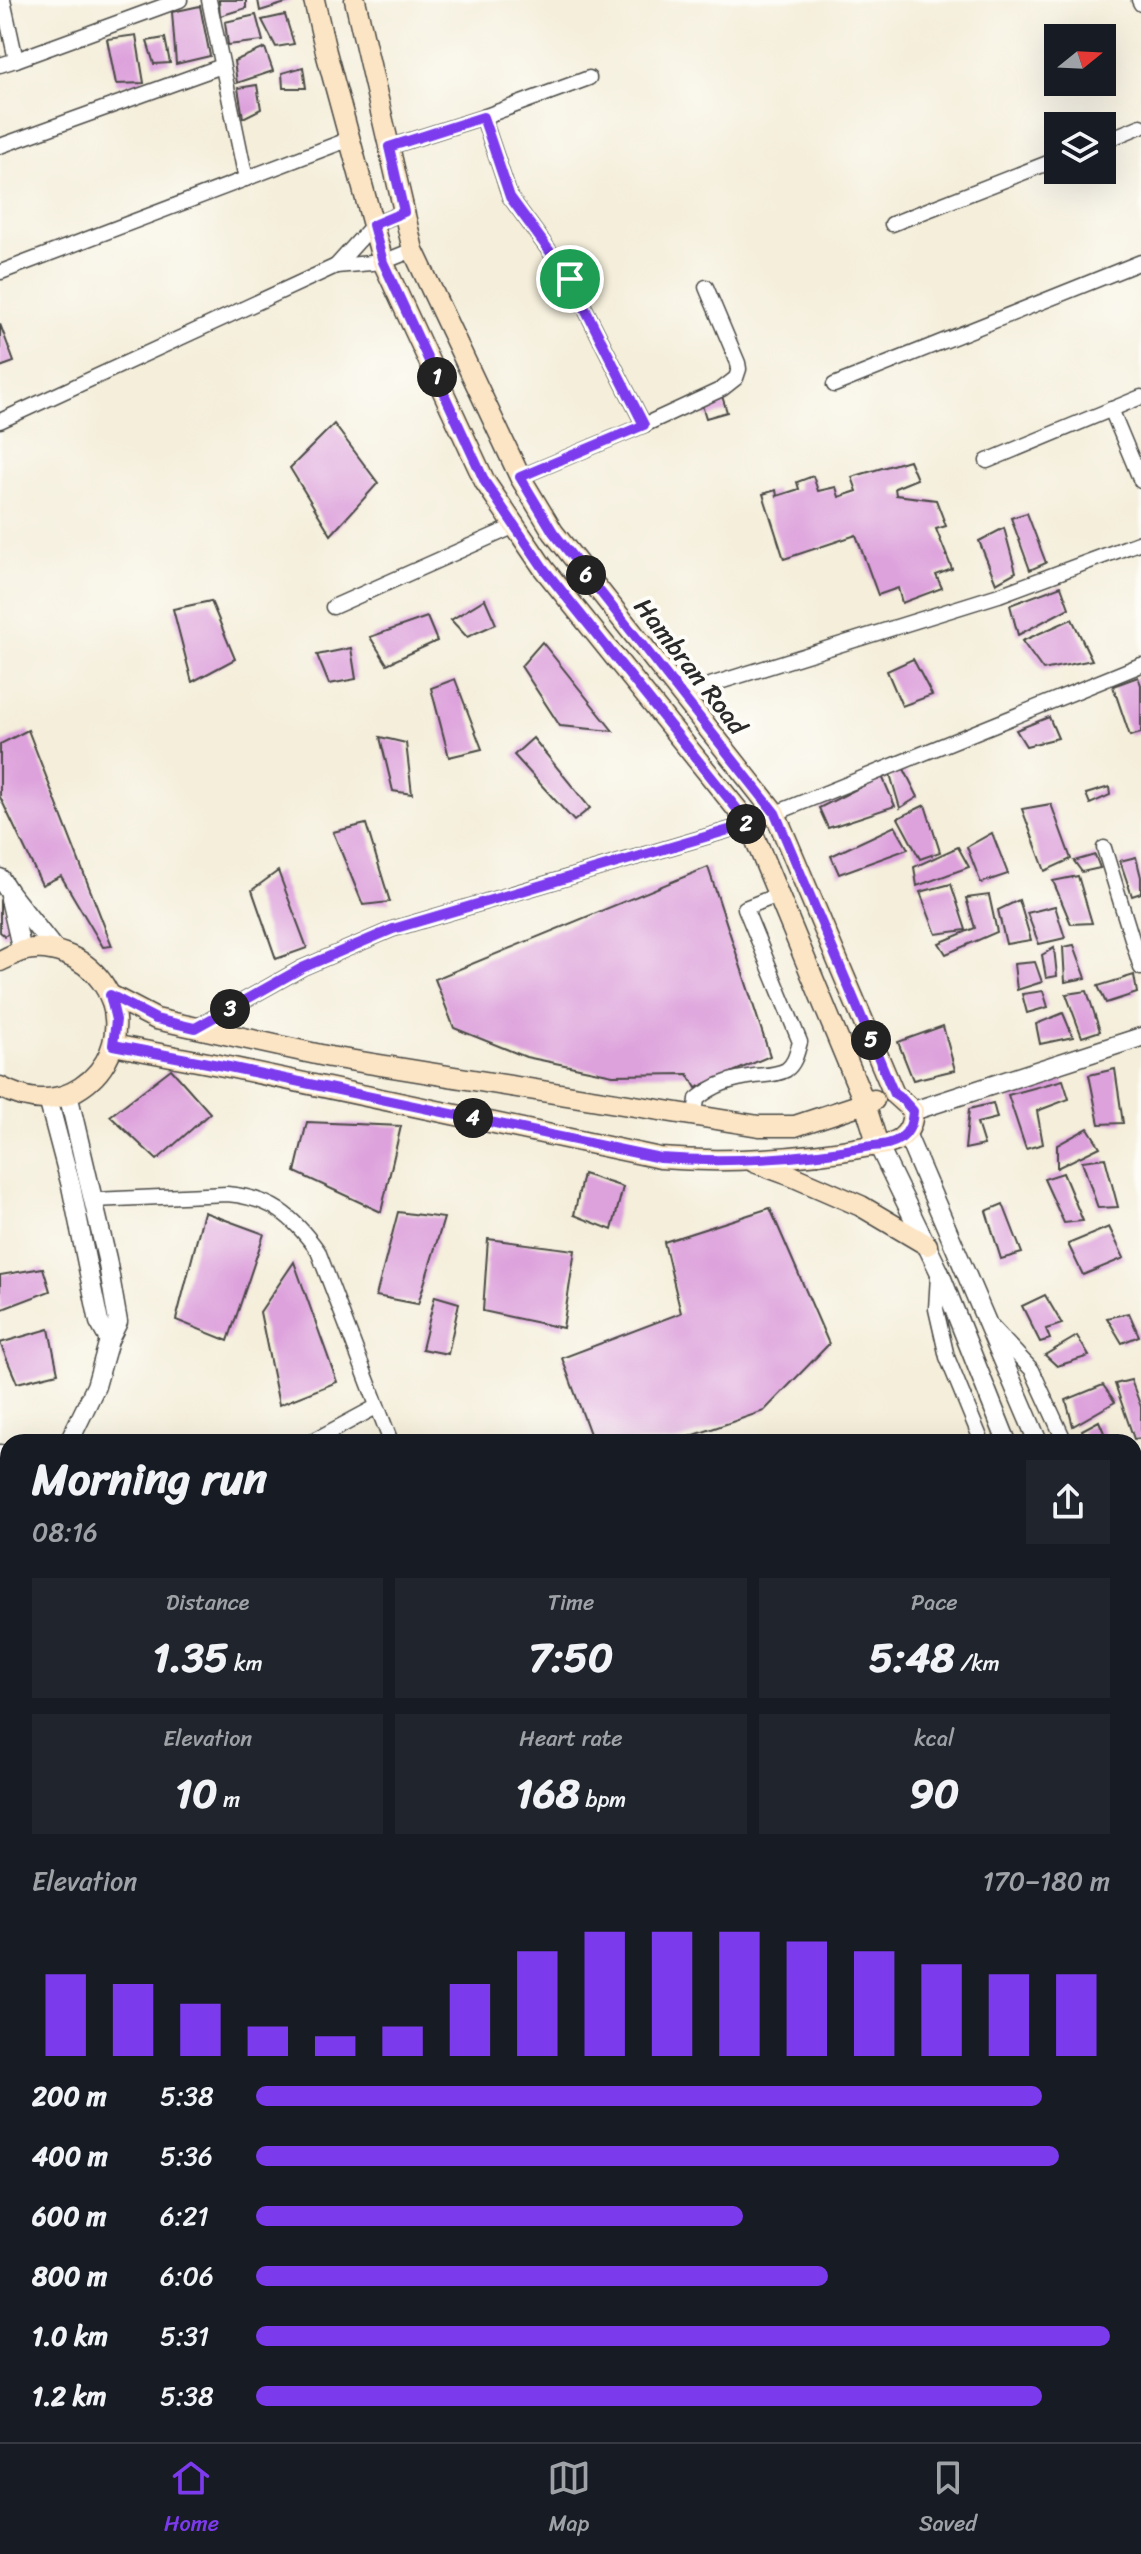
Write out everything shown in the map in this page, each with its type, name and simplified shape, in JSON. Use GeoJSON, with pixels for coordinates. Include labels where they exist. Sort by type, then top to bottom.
{"type":"FeatureCollection","features":[{"type":"Feature","properties":{"kind":"main road","name":"Hambran Road"},"geometry":{"type":"LineString","coordinates":[[314,0],[383,262],[485,482],[544,569],[749,824],[865,1104],[878,1145]]}},
{"type":"Feature","properties":{"kind":"main road","name":"Hambran Road"},"geometry":{"type":"LineString","coordinates":[[355,0],[413,250],[520,477],[553,532],[775,813],[894,1094],[913,1111]]}},
{"type":"Feature","properties":{"kind":"main road"},"geometry":{"type":"LineString","coordinates":[[0,961],[22,951],[55,950],[78,959],[97,975],[110,995],[116,1020],[113,1045],[102,1068],[84,1086],[39,1100],[6,1094]]}},
{"type":"Feature","properties":{"kind":"main road"},"geometry":{"type":"LineString","coordinates":[[110,995],[156,1019],[330,1057],[759,1126],[795,1126],[894,1094]]}},
{"type":"Feature","properties":{"kind":"main road"},"geometry":{"type":"LineString","coordinates":[[113,1045],[660,1158],[691,1160],[804,1156],[892,1143],[906,1133],[912,1123],[913,1111]]}},
{"type":"Feature","properties":{"kind":"main road"},"geometry":{"type":"LineString","coordinates":[[742,1158],[861,1206],[927,1245]]}},
{"type":"Feature","properties":{"kind":"street"},"geometry":{"type":"LineString","coordinates":[[3,0],[16,60]]}},
{"type":"Feature","properties":{"kind":"street"},"geometry":{"type":"LineString","coordinates":[[0,65],[180,0]]}},
{"type":"Feature","properties":{"kind":"street"},"geometry":{"type":"LineString","coordinates":[[209,0],[246,179]]}},
{"type":"Feature","properties":{"kind":"street"},"geometry":{"type":"LineString","coordinates":[[0,146],[222,66]]}},
{"type":"Feature","properties":{"kind":"street"},"geometry":{"type":"LineString","coordinates":[[389,147],[589,78]]}},
{"type":"Feature","properties":{"kind":"street"},"geometry":{"type":"LineString","coordinates":[[483,117],[510,197],[570,279],[644,425]]}},
{"type":"Feature","properties":{"kind":"street"},"geometry":{"type":"LineString","coordinates":[[1116,136],[1141,126]]}},
{"type":"Feature","properties":{"kind":"street"},"geometry":{"type":"LineString","coordinates":[[1,272],[350,139]]}},
{"type":"Feature","properties":{"kind":"street"},"geometry":{"type":"LineString","coordinates":[[892,224],[1044,164]]}},
{"type":"Feature","properties":{"kind":"street"},"geometry":{"type":"LineString","coordinates":[[336,266],[373,225],[404,212]]}},
{"type":"Feature","properties":{"kind":"street"},"geometry":{"type":"LineString","coordinates":[[0,421],[336,266],[383,262],[413,250]]}},
{"type":"Feature","properties":{"kind":"street"},"geometry":{"type":"LineString","coordinates":[[834,385],[1141,262]]}},
{"type":"Feature","properties":{"kind":"street"},"geometry":{"type":"LineString","coordinates":[[520,477],[644,425],[722,389],[736,378],[738,363],[706,287]]}},
{"type":"Feature","properties":{"kind":"street"},"geometry":{"type":"LineString","coordinates":[[987,461],[1141,397]]}},
{"type":"Feature","properties":{"kind":"street"},"geometry":{"type":"LineString","coordinates":[[1111,409],[1141,481]]}},
{"type":"Feature","properties":{"kind":"street"},"geometry":{"type":"LineString","coordinates":[[333,607],[515,526]]}},
{"type":"Feature","properties":{"kind":"street"},"geometry":{"type":"LineString","coordinates":[[681,694],[999,595],[1141,542]]}},
{"type":"Feature","properties":{"kind":"street"},"geometry":{"type":"LineString","coordinates":[[195,1028],[302,968],[393,929],[749,824],[1141,665]]}},
{"type":"Feature","properties":{"kind":"street"},"geometry":{"type":"LineString","coordinates":[[1104,848],[1141,968]]}},
{"type":"Feature","properties":{"kind":"street"},"geometry":{"type":"LineString","coordinates":[[4,885],[55,950]]}},
{"type":"Feature","properties":{"kind":"street"},"geometry":{"type":"LineString","coordinates":[[4,885],[22,951]]}},
{"type":"Feature","properties":{"kind":"street"},"geometry":{"type":"LineString","coordinates":[[695,1116],[697,1099],[710,1087],[772,1075],[787,1069],[795,1059],[800,1042],[745,908],[778,895]]}},
{"type":"Feature","properties":{"kind":"street"},"geometry":{"type":"LineString","coordinates":[[913,1111],[1141,1037]]}},
{"type":"Feature","properties":{"kind":"street"},"geometry":{"type":"LineString","coordinates":[[58,1096],[94,1200],[117,1315],[116,1328],[109,1340],[96,1386],[73,1434]]}},
{"type":"Feature","properties":{"kind":"street"},"geometry":{"type":"LineString","coordinates":[[58,1096],[71,1186],[99,1322],[109,1340]]}},
{"type":"Feature","properties":{"kind":"street"},"geometry":{"type":"LineString","coordinates":[[906,1133],[1035,1434]]}},
{"type":"Feature","properties":{"kind":"street"},"geometry":{"type":"LineString","coordinates":[[878,1145],[939,1271],[1004,1434]]}},
{"type":"Feature","properties":{"kind":"street"},"geometry":{"type":"LineString","coordinates":[[94,1200],[227,1194],[248,1196],[274,1205],[302,1228],[318,1251],[388,1434]]}},
{"type":"Feature","properties":{"kind":"street"},"geometry":{"type":"LineString","coordinates":[[939,1271],[936,1309],[941,1334],[947,1357],[979,1434]]}},
{"type":"Feature","properties":{"kind":"street"},"geometry":{"type":"LineString","coordinates":[[982,1317],[1032,1370],[1061,1434]]}},
{"type":"Feature","properties":{"kind":"street"},"geometry":{"type":"LineString","coordinates":[[326,1434],[376,1407]]}},
{"type":"Feature","properties":{"kind":"building"},"geometry":{"type":"Polygon","coordinates":[[[219,0],[246,0],[246,8],[220,16],[219,0]]]}},
{"type":"Feature","properties":{"kind":"building"},"geometry":{"type":"Polygon","coordinates":[[[258,0],[292,0],[292,1],[260,11],[258,0]]]}},
{"type":"Feature","properties":{"kind":"building"},"geometry":{"type":"Polygon","coordinates":[[[200,6],[210,56],[176,64],[172,12],[200,6]]]}},
{"type":"Feature","properties":{"kind":"building"},"geometry":{"type":"Polygon","coordinates":[[[256,15],[263,41],[228,45],[225,22],[256,15]]]}},
{"type":"Feature","properties":{"kind":"building"},"geometry":{"type":"Polygon","coordinates":[[[285,15],[294,44],[276,47],[262,20],[285,15]]]}},
{"type":"Feature","properties":{"kind":"building"},"geometry":{"type":"Polygon","coordinates":[[[136,35],[144,83],[116,84],[107,39],[136,35]]]}},
{"type":"Feature","properties":{"kind":"building"},"geometry":{"type":"Polygon","coordinates":[[[165,38],[170,63],[154,64],[147,41],[165,38]]]}},
{"type":"Feature","properties":{"kind":"building"},"geometry":{"type":"Polygon","coordinates":[[[265,48],[273,71],[237,83],[234,61],[265,48]]]}},
{"type":"Feature","properties":{"kind":"building"},"geometry":{"type":"Polygon","coordinates":[[[303,67],[306,88],[283,88],[282,73],[303,67]]]}},
{"type":"Feature","properties":{"kind":"building"},"geometry":{"type":"Polygon","coordinates":[[[257,85],[261,109],[243,118],[238,88],[257,85]]]}},
{"type":"Feature","properties":{"kind":"building"},"geometry":{"type":"Polygon","coordinates":[[[0,324],[14,362],[0,367],[0,324]]]}},
{"type":"Feature","properties":{"kind":"building"},"geometry":{"type":"Polygon","coordinates":[[[722,396],[727,412],[706,418],[701,402],[722,396]]]}},
{"type":"Feature","properties":{"kind":"building"},"geometry":{"type":"Polygon","coordinates":[[[334,424],[378,483],[331,535],[290,468],[334,424]]]}},
{"type":"Feature","properties":{"kind":"building"},"geometry":{"type":"Polygon","coordinates":[[[909,460],[917,479],[895,488],[896,495],[936,500],[946,526],[936,529],[952,569],[936,575],[942,588],[902,603],[898,588],[878,595],[856,535],[784,559],[763,494],[776,490],[777,496],[799,489],[797,482],[813,476],[818,491],[836,487],[839,497],[857,491],[852,477],[909,460]]]}},
{"type":"Feature","properties":{"kind":"building"},"geometry":{"type":"Polygon","coordinates":[[[1027,513],[1046,563],[1030,570],[1011,518],[1027,513]]]}},
{"type":"Feature","properties":{"kind":"building"},"geometry":{"type":"Polygon","coordinates":[[[1004,528],[1016,572],[996,583],[979,541],[1004,528]]]}},
{"type":"Feature","properties":{"kind":"building"},"geometry":{"type":"Polygon","coordinates":[[[1061,586],[1069,608],[1018,635],[1010,605],[1061,586]]]}},
{"type":"Feature","properties":{"kind":"building"},"geometry":{"type":"Polygon","coordinates":[[[485,599],[496,624],[467,637],[451,620],[485,599]]]}},
{"type":"Feature","properties":{"kind":"building"},"geometry":{"type":"Polygon","coordinates":[[[211,601],[235,659],[192,682],[173,609],[211,601]]]}},
{"type":"Feature","properties":{"kind":"building"},"geometry":{"type":"Polygon","coordinates":[[[427,617],[437,641],[387,664],[370,637],[427,617]]]}},
{"type":"Feature","properties":{"kind":"building"},"geometry":{"type":"Polygon","coordinates":[[[1072,619],[1092,660],[1043,670],[1022,641],[1072,619]]]}},
{"type":"Feature","properties":{"kind":"building"},"geometry":{"type":"Polygon","coordinates":[[[542,642],[613,731],[560,726],[521,666],[542,642]]]}},
{"type":"Feature","properties":{"kind":"building"},"geometry":{"type":"Polygon","coordinates":[[[351,648],[356,679],[329,684],[317,655],[351,648]]]}},
{"type":"Feature","properties":{"kind":"building"},"geometry":{"type":"Polygon","coordinates":[[[913,659],[932,695],[902,706],[887,671],[913,659]]]}},
{"type":"Feature","properties":{"kind":"building"},"geometry":{"type":"Polygon","coordinates":[[[1138,677],[1141,685],[1141,733],[1130,736],[1113,686],[1138,677]]]}},
{"type":"Feature","properties":{"kind":"building"},"geometry":{"type":"Polygon","coordinates":[[[455,679],[482,749],[449,757],[431,688],[455,679]]]}},
{"type":"Feature","properties":{"kind":"building"},"geometry":{"type":"Polygon","coordinates":[[[1049,717],[1058,738],[1026,746],[1016,730],[1049,717]]]}},
{"type":"Feature","properties":{"kind":"building"},"geometry":{"type":"Polygon","coordinates":[[[28,730],[112,946],[103,947],[61,876],[42,885],[0,797],[0,744],[28,730]]]}},
{"type":"Feature","properties":{"kind":"building"},"geometry":{"type":"Polygon","coordinates":[[[380,737],[406,743],[412,794],[393,791],[380,737]]]}},
{"type":"Feature","properties":{"kind":"building"},"geometry":{"type":"Polygon","coordinates":[[[533,738],[590,808],[574,821],[514,755],[533,738]]]}},
{"type":"Feature","properties":{"kind":"building"},"geometry":{"type":"Polygon","coordinates":[[[903,767],[918,797],[900,808],[890,774],[903,767]]]}},
{"type":"Feature","properties":{"kind":"building"},"geometry":{"type":"Polygon","coordinates":[[[882,776],[895,806],[828,828],[819,808],[882,776]]]}},
{"type":"Feature","properties":{"kind":"building"},"geometry":{"type":"Polygon","coordinates":[[[1109,787],[1110,795],[1090,804],[1086,794],[1109,787]]]}},
{"type":"Feature","properties":{"kind":"building"},"geometry":{"type":"Polygon","coordinates":[[[1051,804],[1071,859],[1045,871],[1022,809],[1051,804]]]}},
{"type":"Feature","properties":{"kind":"building"},"geometry":{"type":"Polygon","coordinates":[[[925,805],[940,852],[920,859],[898,818],[925,805]]]}},
{"type":"Feature","properties":{"kind":"building"},"geometry":{"type":"Polygon","coordinates":[[[366,824],[390,902],[363,905],[333,832],[366,824]]]}},
{"type":"Feature","properties":{"kind":"building"},"geometry":{"type":"Polygon","coordinates":[[[895,826],[908,849],[839,874],[831,856],[895,826]]]}},
{"type":"Feature","properties":{"kind":"building"},"geometry":{"type":"Polygon","coordinates":[[[992,833],[1008,874],[981,883],[967,847],[992,833]]]}},
{"type":"Feature","properties":{"kind":"building"},"geometry":{"type":"Polygon","coordinates":[[[958,847],[969,867],[917,886],[914,867],[958,847]]]}},
{"type":"Feature","properties":{"kind":"building"},"geometry":{"type":"Polygon","coordinates":[[[1095,855],[1100,868],[1082,872],[1074,861],[1095,855]]]}},
{"type":"Feature","properties":{"kind":"building"},"geometry":{"type":"Polygon","coordinates":[[[1136,857],[1141,893],[1132,896],[1120,861],[1136,857]]]}},
{"type":"Feature","properties":{"kind":"building"},"geometry":{"type":"Polygon","coordinates":[[[708,867],[770,1056],[696,1088],[688,1074],[613,1075],[526,1057],[454,1028],[435,979],[708,867]]]}},
{"type":"Feature","properties":{"kind":"building"},"geometry":{"type":"Polygon","coordinates":[[[278,871],[307,948],[276,959],[252,890],[278,871]]]}},
{"type":"Feature","properties":{"kind":"building"},"geometry":{"type":"Polygon","coordinates":[[[1078,876],[1092,923],[1071,924],[1053,881],[1078,876]]]}},
{"type":"Feature","properties":{"kind":"building"},"geometry":{"type":"Polygon","coordinates":[[[951,884],[966,930],[936,934],[920,892],[951,884]]]}},
{"type":"Feature","properties":{"kind":"building"},"geometry":{"type":"Polygon","coordinates":[[[989,895],[997,932],[946,954],[939,943],[975,928],[966,898],[989,895]]]}},
{"type":"Feature","properties":{"kind":"building"},"geometry":{"type":"Polygon","coordinates":[[[1019,900],[1031,940],[1006,944],[998,910],[1019,900]]]}},
{"type":"Feature","properties":{"kind":"building"},"geometry":{"type":"Polygon","coordinates":[[[0,902],[15,925],[5,936],[0,932],[0,902]]]}},
{"type":"Feature","properties":{"kind":"building"},"geometry":{"type":"Polygon","coordinates":[[[1055,906],[1065,938],[1039,944],[1027,913],[1055,906]]]}},
{"type":"Feature","properties":{"kind":"building"},"geometry":{"type":"Polygon","coordinates":[[[1074,945],[1086,978],[1065,982],[1063,947],[1074,945]]]}},
{"type":"Feature","properties":{"kind":"building"},"geometry":{"type":"Polygon","coordinates":[[[1054,948],[1057,976],[1046,978],[1042,955],[1054,948]]]}},
{"type":"Feature","properties":{"kind":"building"},"geometry":{"type":"Polygon","coordinates":[[[1035,962],[1042,982],[1017,990],[1014,964],[1035,962]]]}},
{"type":"Feature","properties":{"kind":"building"},"geometry":{"type":"Polygon","coordinates":[[[1134,975],[1137,993],[1106,1003],[1098,986],[1134,975]]]}},
{"type":"Feature","properties":{"kind":"building"},"geometry":{"type":"Polygon","coordinates":[[[1043,991],[1048,1007],[1027,1013],[1022,994],[1043,991]]]}},
{"type":"Feature","properties":{"kind":"building"},"geometry":{"type":"Polygon","coordinates":[[[1087,991],[1100,1031],[1082,1037],[1066,994],[1087,991]]]}},
{"type":"Feature","properties":{"kind":"building"},"geometry":{"type":"Polygon","coordinates":[[[1063,1013],[1073,1037],[1040,1044],[1036,1024],[1063,1013]]]}},
{"type":"Feature","properties":{"kind":"building"},"geometry":{"type":"Polygon","coordinates":[[[943,1026],[955,1070],[913,1080],[898,1042],[943,1026]]]}},
{"type":"Feature","properties":{"kind":"building"},"geometry":{"type":"Polygon","coordinates":[[[171,1069],[210,1113],[157,1160],[110,1116],[171,1069]]]}},
{"type":"Feature","properties":{"kind":"building"},"geometry":{"type":"Polygon","coordinates":[[[1115,1069],[1123,1123],[1099,1124],[1089,1075],[1115,1069]]]}},
{"type":"Feature","properties":{"kind":"building"},"geometry":{"type":"Polygon","coordinates":[[[1063,1080],[1069,1099],[1037,1111],[1043,1144],[1026,1149],[1008,1095],[1063,1080]]]}},
{"type":"Feature","properties":{"kind":"building"},"geometry":{"type":"Polygon","coordinates":[[[993,1103],[997,1118],[977,1123],[984,1145],[965,1149],[969,1109],[993,1103]]]}},
{"type":"Feature","properties":{"kind":"building"},"geometry":{"type":"Polygon","coordinates":[[[307,1122],[401,1126],[381,1212],[295,1172],[307,1122]]]}},
{"type":"Feature","properties":{"kind":"building"},"geometry":{"type":"Polygon","coordinates":[[[1088,1128],[1100,1147],[1057,1168],[1057,1145],[1088,1128]]]}},
{"type":"Feature","properties":{"kind":"building"},"geometry":{"type":"Polygon","coordinates":[[[1105,1158],[1118,1207],[1098,1208],[1082,1161],[1105,1158]]]}},
{"type":"Feature","properties":{"kind":"building"},"geometry":{"type":"Polygon","coordinates":[[[1063,1173],[1083,1221],[1064,1223],[1044,1179],[1063,1173]]]}},
{"type":"Feature","properties":{"kind":"building"},"geometry":{"type":"Polygon","coordinates":[[[583,1174],[623,1187],[612,1230],[574,1215],[583,1174]]]}},
{"type":"Feature","properties":{"kind":"building"},"geometry":{"type":"Polygon","coordinates":[[[1003,1204],[1022,1253],[1001,1259],[986,1211],[1003,1204]]]}},
{"type":"Feature","properties":{"kind":"building"},"geometry":{"type":"Polygon","coordinates":[[[770,1208],[829,1344],[764,1411],[697,1434],[590,1434],[562,1358],[681,1313],[664,1242],[770,1208]]]}},
{"type":"Feature","properties":{"kind":"building"},"geometry":{"type":"Polygon","coordinates":[[[204,1212],[264,1234],[228,1341],[176,1320],[204,1212]]]}},
{"type":"Feature","properties":{"kind":"building"},"geometry":{"type":"Polygon","coordinates":[[[398,1212],[444,1218],[418,1304],[376,1296],[398,1212]]]}},
{"type":"Feature","properties":{"kind":"building"},"geometry":{"type":"Polygon","coordinates":[[[1109,1227],[1124,1258],[1083,1275],[1068,1244],[1109,1227]]]}},
{"type":"Feature","properties":{"kind":"building"},"geometry":{"type":"Polygon","coordinates":[[[488,1239],[575,1250],[563,1328],[483,1311],[488,1239]]]}},
{"type":"Feature","properties":{"kind":"building"},"geometry":{"type":"Polygon","coordinates":[[[294,1262],[337,1382],[279,1405],[260,1312],[294,1262]]]}},
{"type":"Feature","properties":{"kind":"building"},"geometry":{"type":"Polygon","coordinates":[[[43,1268],[50,1291],[0,1310],[0,1275],[43,1268]]]}},
{"type":"Feature","properties":{"kind":"building"},"geometry":{"type":"Polygon","coordinates":[[[1045,1295],[1062,1324],[1046,1329],[1050,1339],[1040,1342],[1022,1306],[1045,1295]]]}},
{"type":"Feature","properties":{"kind":"building"},"geometry":{"type":"Polygon","coordinates":[[[435,1296],[459,1303],[448,1354],[422,1349],[435,1296]]]}},
{"type":"Feature","properties":{"kind":"building"},"geometry":{"type":"Polygon","coordinates":[[[1129,1313],[1139,1336],[1122,1343],[1107,1318],[1129,1313]]]}},
{"type":"Feature","properties":{"kind":"building"},"geometry":{"type":"Polygon","coordinates":[[[49,1329],[58,1373],[17,1383],[0,1343],[49,1329]]]}},
{"type":"Feature","properties":{"kind":"building"},"geometry":{"type":"Polygon","coordinates":[[[1077,1336],[1089,1356],[1057,1366],[1045,1355],[1077,1336]]]}},
{"type":"Feature","properties":{"kind":"building"},"geometry":{"type":"Polygon","coordinates":[[[1131,1380],[1141,1407],[1141,1434],[1132,1434],[1115,1384],[1131,1380]]]}},
{"type":"Feature","properties":{"kind":"building"},"geometry":{"type":"Polygon","coordinates":[[[1103,1385],[1115,1402],[1073,1426],[1066,1400],[1103,1385]]]}},
{"type":"Feature","properties":{"kind":"building"},"geometry":{"type":"Polygon","coordinates":[[[1099,1421],[1105,1434],[1083,1434],[1082,1430],[1099,1421]]]}},
{"type":"Feature","properties":{"kind":"route"},"geometry":{"type":"LineString","coordinates":[[483,117],[510,197],[570,279],[644,425],[520,477],[553,532],[775,813],[894,1094],[913,1111],[912,1123],[906,1133],[892,1143],[804,1156],[691,1160],[660,1158],[113,1045],[116,1020],[110,995],[156,1019],[195,1028],[302,968],[393,929],[749,824],[544,569],[485,482],[383,262],[373,225],[404,212],[389,147],[483,117]]}}]}
